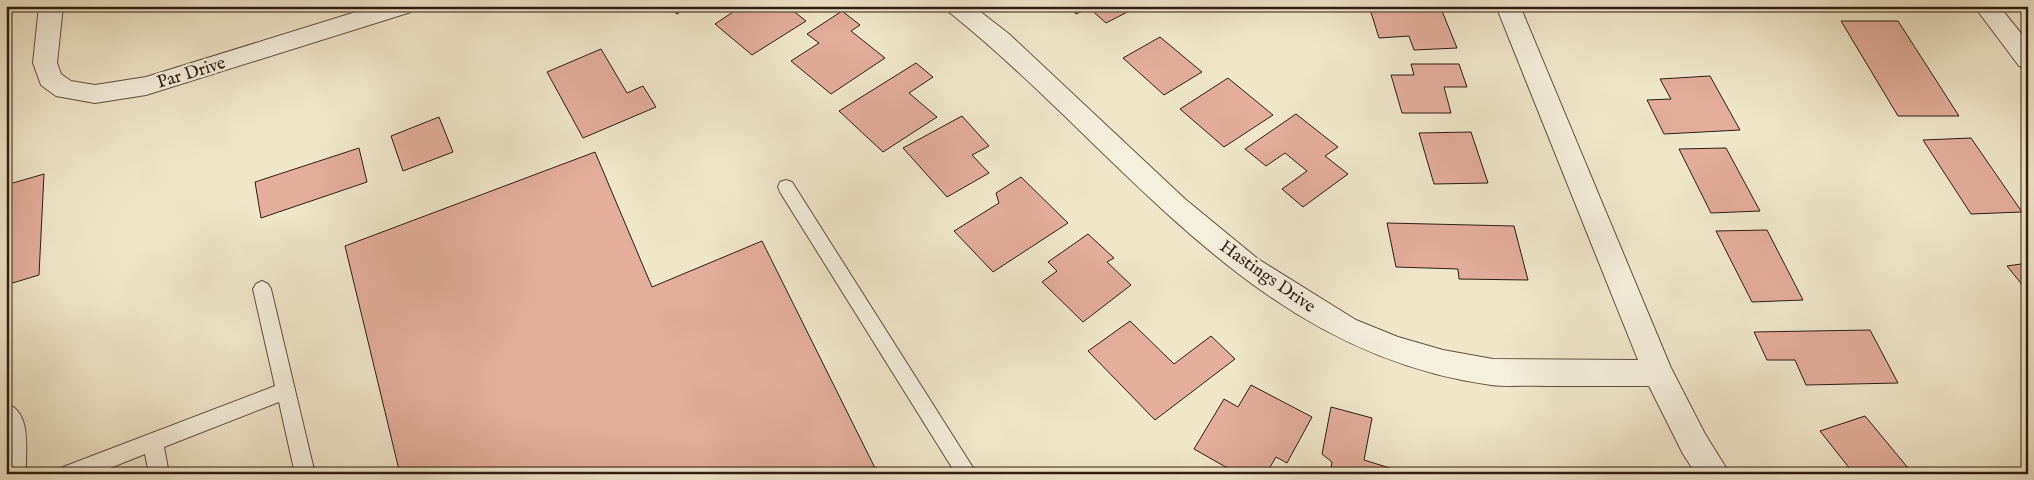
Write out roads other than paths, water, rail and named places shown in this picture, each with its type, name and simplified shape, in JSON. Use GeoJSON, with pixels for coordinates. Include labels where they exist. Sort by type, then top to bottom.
{"type":"FeatureCollection","features":[{"type":"Feature","properties":{"kind":"street","name":"Par Drive"},"geometry":{"type":"LineString","coordinates":[[51,6],[45,64],[50,79],[64,89],[95,94],[120,92],[146,86],[404,6]]}},
{"type":"Feature","properties":{"kind":"street","name":"Hastings Drive"},"geometry":{"type":"LineString","coordinates":[[957,6],[1000,40],[1175,207],[1248,267],[1346,329],[1394,349],[1443,363],[1493,372],[1658,373]]}},
{"type":"Feature","properties":{"kind":"street"},"geometry":{"type":"LineString","coordinates":[[1508,6],[1658,373],[1694,444],[1714,474]]}},
{"type":"Feature","properties":{"kind":"street"},"geometry":{"type":"LineString","coordinates":[[1986,6],[2028,60]]}},
{"type":"Feature","properties":{"kind":"street"},"geometry":{"type":"LineString","coordinates":[[2002,26],[2028,22]]}},
{"type":"Feature","properties":{"kind":"lane"},"geometry":{"type":"LineString","coordinates":[[786,187],[968,474]]}},
{"type":"Feature","properties":{"kind":"lane"},"geometry":{"type":"LineString","coordinates":[[262,288],[305,474]]}},
{"type":"Feature","properties":{"kind":"lane"},"geometry":{"type":"LineString","coordinates":[[70,474],[286,391]]}},
{"type":"Feature","properties":{"kind":"lane"},"geometry":{"type":"LineString","coordinates":[[6,412],[15,424],[16,474]]}},
{"type":"Feature","properties":{"kind":"lane"},"geometry":{"type":"LineString","coordinates":[[153,442],[159,474]]}}]}
